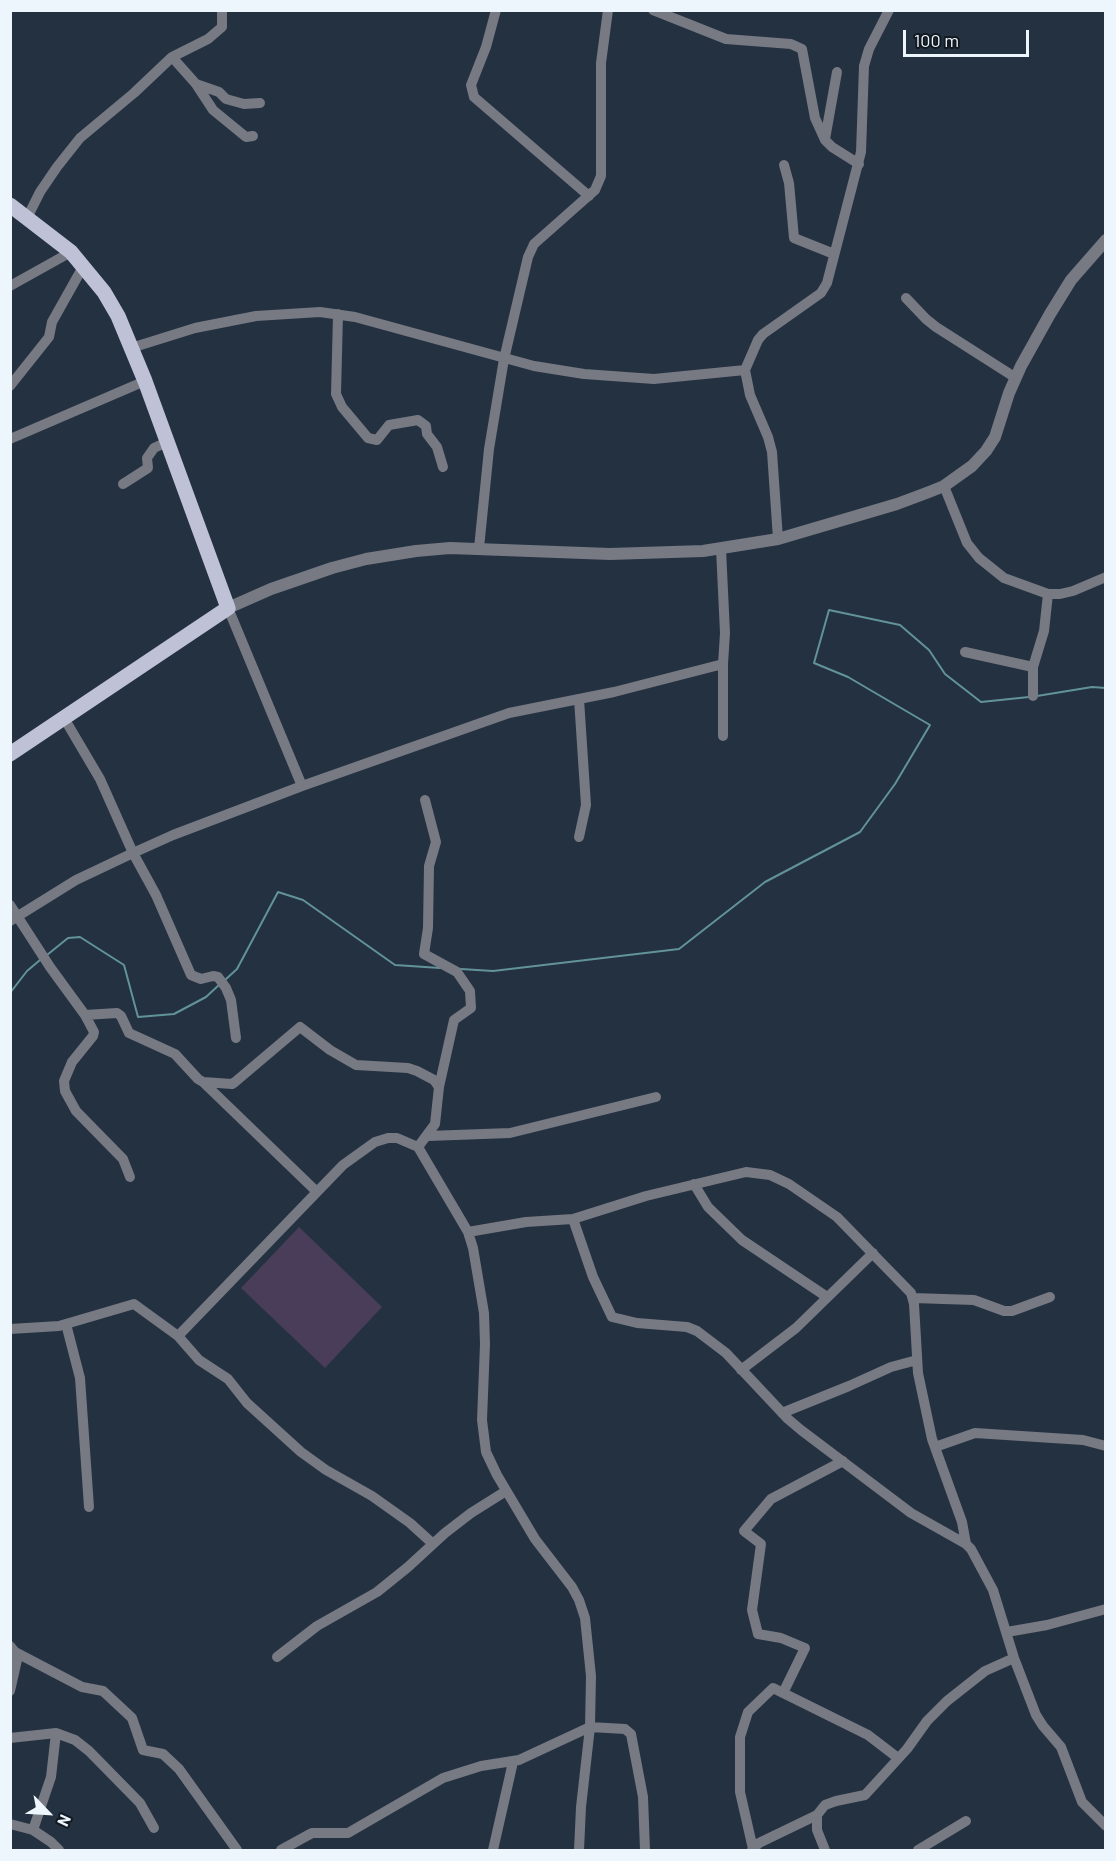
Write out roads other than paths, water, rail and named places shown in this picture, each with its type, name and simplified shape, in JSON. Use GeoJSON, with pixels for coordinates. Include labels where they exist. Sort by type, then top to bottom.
{"type":"FeatureCollection","features":[{"type":"Feature","properties":{"kind":"main road"},"geometry":{"type":"LineString","coordinates":[[10,205],[71,252],[84,265],[109,300],[145,381],[228,608],[10,754]]}},
{"type":"Feature","properties":{"kind":"street"},"geometry":{"type":"LineString","coordinates":[[27,218],[52,175],[80,138],[134,93],[172,57],[208,39],[222,27],[222,10]]}},
{"type":"Feature","properties":{"kind":"street"},"geometry":{"type":"LineString","coordinates":[[496,10],[486,47],[471,85],[474,97],[589,196]]}},
{"type":"Feature","properties":{"kind":"street"},"geometry":{"type":"LineString","coordinates":[[479,548],[489,449],[504,359],[517,298],[531,249],[560,220],[589,196],[599,184],[601,176],[601,63],[608,10]]}},
{"type":"Feature","properties":{"kind":"street"},"geometry":{"type":"LineString","coordinates":[[653,10],[726,39],[791,44],[802,49],[815,118],[825,140],[859,164]]}},
{"type":"Feature","properties":{"kind":"street"},"geometry":{"type":"LineString","coordinates":[[778,539],[772,452],[750,395],[745,370],[763,334],[821,293],[827,283],[859,164],[864,66],[869,49],[889,10]]}},
{"type":"Feature","properties":{"kind":"street"},"geometry":{"type":"LineString","coordinates":[[172,57],[196,84],[213,110],[246,137],[253,136]]}},
{"type":"Feature","properties":{"kind":"street"},"geometry":{"type":"LineString","coordinates":[[825,140],[837,72]]}},
{"type":"Feature","properties":{"kind":"street"},"geometry":{"type":"LineString","coordinates":[[196,84],[219,92],[225,99],[244,104],[260,103]]}},
{"type":"Feature","properties":{"kind":"street"},"geometry":{"type":"LineString","coordinates":[[784,165],[789,183],[794,238],[834,254]]}},
{"type":"Feature","properties":{"kind":"street"},"geometry":{"type":"LineString","coordinates":[[302,786],[228,608],[271,589],[366,559],[416,551],[479,548],[610,554],[722,549],[778,539],[897,504],[944,486],[972,466],[986,451],[994,437],[1016,378],[1050,314],[1071,280],[1106,240]]}},
{"type":"Feature","properties":{"kind":"street"},"geometry":{"type":"LineString","coordinates":[[10,286],[71,252]]}},
{"type":"Feature","properties":{"kind":"street"},"geometry":{"type":"LineString","coordinates":[[10,386],[49,337],[52,322],[84,265]]}},
{"type":"Feature","properties":{"kind":"street"},"geometry":{"type":"LineString","coordinates":[[906,298],[936,327],[1016,378]]}},
{"type":"Feature","properties":{"kind":"street"},"geometry":{"type":"LineString","coordinates":[[131,348],[195,328],[256,316],[320,312],[338,314],[421,335],[504,359],[584,374],[654,379],[745,370]]}},
{"type":"Feature","properties":{"kind":"street"},"geometry":{"type":"LineString","coordinates":[[338,314],[336,394],[342,407],[368,438],[377,440],[389,425],[418,420],[426,426],[427,434],[437,447],[443,467]]}},
{"type":"Feature","properties":{"kind":"street"},"geometry":{"type":"LineString","coordinates":[[10,439],[145,381]]}},
{"type":"Feature","properties":{"kind":"street"},"geometry":{"type":"LineString","coordinates":[[123,484],[148,468],[147,458],[154,448],[167,442]]}},
{"type":"Feature","properties":{"kind":"street"},"geometry":{"type":"LineString","coordinates":[[944,486],[967,543],[979,558],[1004,578],[1048,594],[1073,591],[1106,577]]}},
{"type":"Feature","properties":{"kind":"street"},"geometry":{"type":"LineString","coordinates":[[722,549],[725,633],[723,736]]}},
{"type":"Feature","properties":{"kind":"street"},"geometry":{"type":"LineString","coordinates":[[1033,696],[1033,668],[1044,631],[1048,594]]}},
{"type":"Feature","properties":{"kind":"street"},"geometry":{"type":"LineString","coordinates":[[965,652],[1033,668]]}},
{"type":"Feature","properties":{"kind":"street"},"geometry":{"type":"LineString","coordinates":[[14,918],[76,880],[133,853],[173,835],[302,786],[491,719],[723,664]]}},
{"type":"Feature","properties":{"kind":"street"},"geometry":{"type":"LineString","coordinates":[[579,699],[586,806],[579,837]]}},
{"type":"Feature","properties":{"kind":"street"},"geometry":{"type":"LineString","coordinates":[[64,718],[100,779],[133,853],[156,894],[191,975],[201,979],[213,975],[218,977],[226,988],[231,1000],[236,1038]]}},
{"type":"Feature","properties":{"kind":"street"},"geometry":{"type":"LineString","coordinates":[[418,1147],[435,1124],[439,1087],[454,1020],[471,1008],[470,991],[457,972],[424,954],[428,928],[429,866],[436,842],[425,800]]}},
{"type":"Feature","properties":{"kind":"street"},"geometry":{"type":"LineString","coordinates":[[10,905],[14,918],[85,1015],[94,1034],[72,1062],[64,1081],[65,1091],[76,1111],[123,1158],[130,1177]]}},
{"type":"Feature","properties":{"kind":"street"},"geometry":{"type":"LineString","coordinates":[[85,1015],[117,1013],[121,1016],[129,1033],[175,1054],[198,1079],[317,1192]]}},
{"type":"Feature","properties":{"kind":"street"},"geometry":{"type":"LineString","coordinates":[[203,1082],[232,1084],[300,1027],[330,1050],[356,1065],[413,1070],[434,1080],[439,1087]]}},
{"type":"Feature","properties":{"kind":"street"},"geometry":{"type":"LineString","coordinates":[[428,1136],[510,1133],[656,1097]]}},
{"type":"Feature","properties":{"kind":"street"},"geometry":{"type":"LineString","coordinates":[[178,1336],[343,1165],[375,1142],[388,1138],[397,1138],[418,1147],[468,1232],[473,1248],[484,1314],[482,1403],[486,1452],[535,1539],[572,1587],[585,1618],[590,1656],[590,1726],[579,1851]]}},
{"type":"Feature","properties":{"kind":"street"},"geometry":{"type":"LineString","coordinates":[[468,1232],[526,1222],[573,1219],[694,1184],[746,1172],[770,1175],[805,1194],[837,1217],[908,1287],[913,1298],[917,1360],[934,1448],[962,1522],[966,1544]]}},
{"type":"Feature","properties":{"kind":"street"},"geometry":{"type":"LineString","coordinates":[[694,1184],[708,1207],[742,1240],[826,1297]]}},
{"type":"Feature","properties":{"kind":"street"},"geometry":{"type":"LineString","coordinates":[[573,1219],[593,1277],[612,1317],[637,1323],[692,1328],[726,1353],[801,1430],[911,1514],[966,1544],[990,1582],[1014,1658],[1036,1714],[1061,1747],[1082,1802],[1106,1826]]}},
{"type":"Feature","properties":{"kind":"street"},"geometry":{"type":"LineString","coordinates":[[741,1370],[796,1328],[873,1253]]}},
{"type":"Feature","properties":{"kind":"street"},"geometry":{"type":"LineString","coordinates":[[913,1298],[974,1300],[1004,1311],[1012,1311],[1050,1297]]}},
{"type":"Feature","properties":{"kind":"street"},"geometry":{"type":"LineString","coordinates":[[10,1329],[66,1324],[134,1304],[178,1336],[199,1360],[228,1379],[247,1403],[301,1452],[326,1470],[372,1496],[410,1523],[432,1543]]}},
{"type":"Feature","properties":{"kind":"street"},"geometry":{"type":"LineString","coordinates":[[66,1324],[80,1378],[89,1507]]}},
{"type":"Feature","properties":{"kind":"street"},"geometry":{"type":"LineString","coordinates":[[782,1413],[891,1367],[917,1360]]}},
{"type":"Feature","properties":{"kind":"street"},"geometry":{"type":"LineString","coordinates":[[934,1448],[975,1433],[1083,1440],[1106,1446]]}},
{"type":"Feature","properties":{"kind":"street"},"geometry":{"type":"LineString","coordinates":[[783,1693],[805,1648],[781,1638],[758,1634],[752,1610],[761,1544],[744,1531],[771,1499],[843,1461]]}},
{"type":"Feature","properties":{"kind":"street"},"geometry":{"type":"LineString","coordinates":[[277,1657],[317,1626],[377,1592],[408,1567],[432,1543],[471,1513],[506,1491]]}},
{"type":"Feature","properties":{"kind":"street"},"geometry":{"type":"LineString","coordinates":[[1007,1632],[1047,1625],[1106,1609]]}},
{"type":"Feature","properties":{"kind":"street"},"geometry":{"type":"LineString","coordinates":[[10,1691],[16,1670],[13,1649]]}},
{"type":"Feature","properties":{"kind":"street"},"geometry":{"type":"LineString","coordinates":[[13,1649],[82,1687],[103,1691],[132,1718],[143,1750],[163,1754],[179,1769],[237,1851]]}},
{"type":"Feature","properties":{"kind":"street"},"geometry":{"type":"LineString","coordinates":[[898,1758],[868,1735],[773,1688],[748,1712],[740,1737],[740,1792],[752,1850],[786,1829],[817,1815],[825,1805],[831,1802],[865,1795],[898,1758],[927,1721],[956,1693],[985,1671],[1014,1658]]}},
{"type":"Feature","properties":{"kind":"street"},"geometry":{"type":"LineString","coordinates":[[281,1851],[312,1833],[348,1833],[443,1778],[481,1766],[513,1762],[590,1726],[625,1729],[631,1734],[643,1797],[645,1851]]}},
{"type":"Feature","properties":{"kind":"street"},"geometry":{"type":"LineString","coordinates":[[10,1738],[56,1733],[75,1740],[89,1751],[140,1803],[154,1828]]}},
{"type":"Feature","properties":{"kind":"street"},"geometry":{"type":"LineString","coordinates":[[33,1830],[51,1777],[56,1733]]}},
{"type":"Feature","properties":{"kind":"street"},"geometry":{"type":"LineString","coordinates":[[494,1851],[513,1762]]}},
{"type":"Feature","properties":{"kind":"street"},"geometry":{"type":"LineString","coordinates":[[817,1815],[817,1830],[825,1851]]}},
{"type":"Feature","properties":{"kind":"street"},"geometry":{"type":"LineString","coordinates":[[918,1851],[966,1821]]}},
{"type":"Feature","properties":{"kind":"street"},"geometry":{"type":"LineString","coordinates":[[10,1824],[33,1830],[51,1842],[59,1851]]}},
{"type":"Feature","properties":{"kind":"waterway"},"geometry":{"type":"LineString","coordinates":[[461,969],[493,971],[679,949],[765,882],[860,832],[895,784],[930,725],[848,677],[814,663],[829,610],[900,625],[929,650],[945,674],[981,702],[1029,697]]}},
{"type":"Feature","properties":{"kind":"waterway"},"geometry":{"type":"LineString","coordinates":[[1037,696],[1092,687],[1106,688]]}},
{"type":"Feature","properties":{"kind":"waterway"},"geometry":{"type":"LineString","coordinates":[[225,980],[237,969],[278,892],[303,900],[395,965],[440,968]]}},
{"type":"Feature","properties":{"kind":"waterway"},"geometry":{"type":"LineString","coordinates":[[47,955],[68,938],[80,937],[124,965],[138,1017],[174,1014],[206,997],[220,984]]}},
{"type":"Feature","properties":{"kind":"waterway"},"geometry":{"type":"LineString","coordinates":[[10,993],[27,971],[40,960]]}}]}
